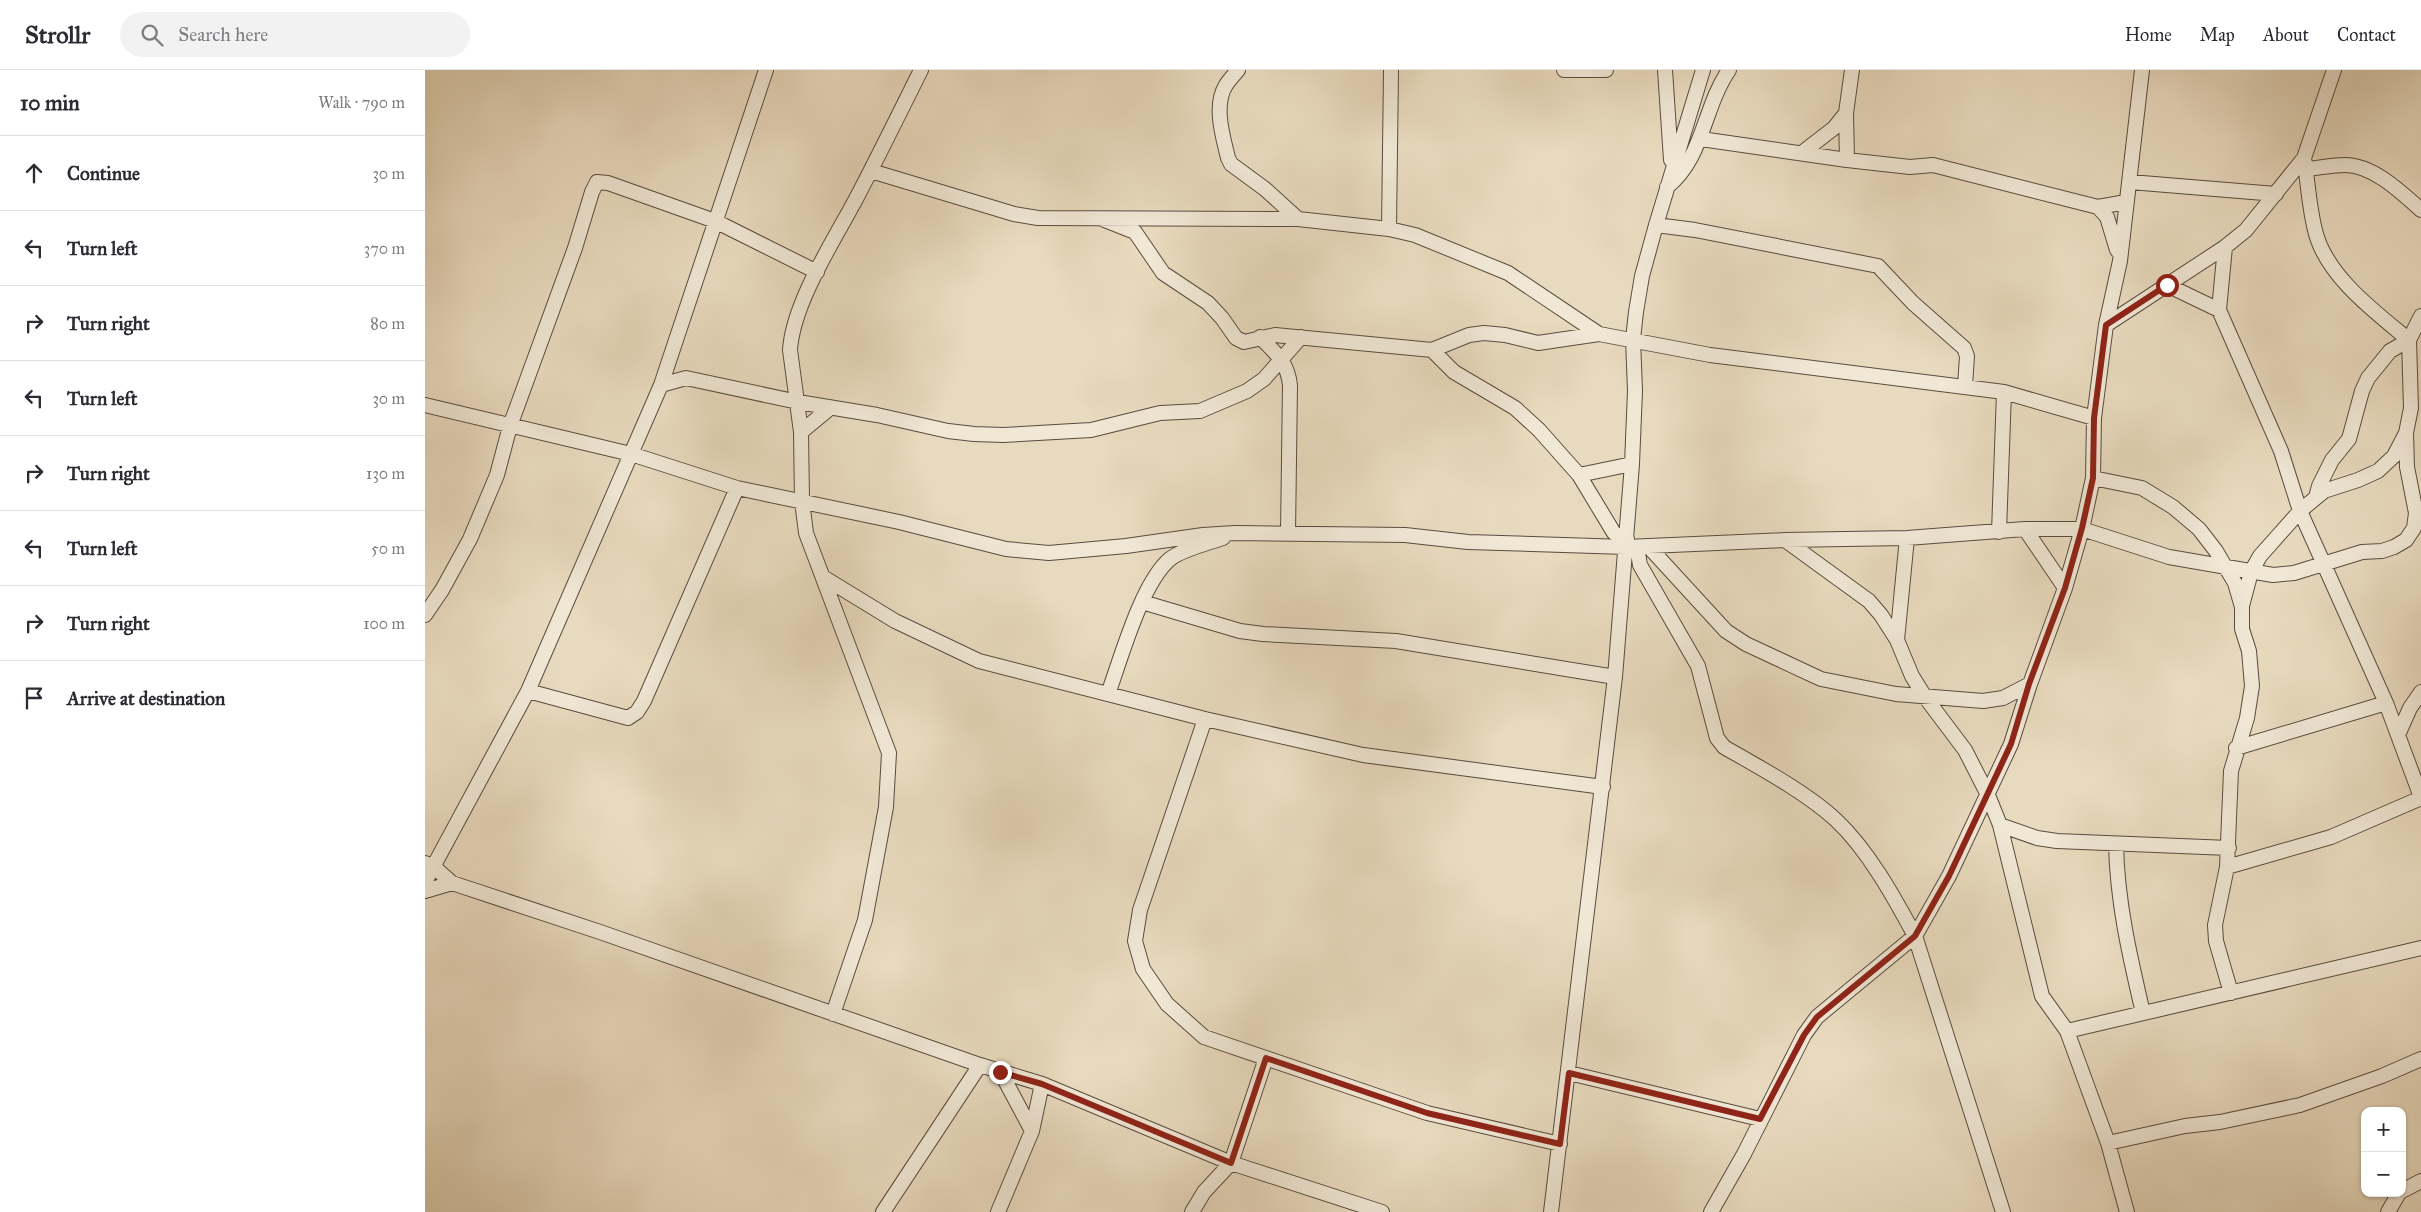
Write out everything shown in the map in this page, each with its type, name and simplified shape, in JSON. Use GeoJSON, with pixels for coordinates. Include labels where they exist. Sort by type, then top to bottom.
{"type":"FeatureCollection","features":[{"type":"Feature","properties":{"kind":"street"},"geometry":{"type":"LineString","coordinates":[[425,882],[429,865],[527,691],[661,385],[765,70]]}},
{"type":"Feature","properties":{"kind":"street"},"geometry":{"type":"LineString","coordinates":[[1238,70],[1225,86],[1220,99],[1228,158],[1231,164],[1265,189],[1298,219]]}},
{"type":"Feature","properties":{"kind":"street"},"geometry":{"type":"LineString","coordinates":[[1389,229],[1391,70]]}},
{"type":"Feature","properties":{"kind":"street"},"geometry":{"type":"LineString","coordinates":[[1564,70],[1606,70]]}},
{"type":"Feature","properties":{"kind":"street"},"geometry":{"type":"LineString","coordinates":[[1665,70],[1672,171]]}},
{"type":"Feature","properties":{"kind":"street"},"geometry":{"type":"LineString","coordinates":[[1551,1212],[1615,677],[1634,545],[1633,464],[1635,391],[1633,339],[1642,276],[1703,70]]}},
{"type":"Feature","properties":{"kind":"street"},"geometry":{"type":"LineString","coordinates":[[1667,187],[1680,176],[1701,139],[1720,83],[1729,70]]}},
{"type":"Feature","properties":{"kind":"street"},"geometry":{"type":"LineString","coordinates":[[1847,160],[1845,113],[1852,70]]}},
{"type":"Feature","properties":{"kind":"street"},"geometry":{"type":"LineString","coordinates":[[1711,1212],[1744,1154],[1804,1035],[1817,1017],[1915,936],[1949,876],[2011,744],[2029,684],[2065,588],[2082,528],[2093,478],[2094,418],[2106,325],[2120,261],[2142,70]]}},
{"type":"Feature","properties":{"kind":"street"},"geometry":{"type":"LineString","coordinates":[[2334,70],[2305,163],[2315,231],[2335,272],[2383,319],[2409,340]]}},
{"type":"Feature","properties":{"kind":"street"},"geometry":{"type":"LineString","coordinates":[[833,1014],[865,920],[886,807],[889,753],[806,533],[802,502],[801,432],[790,350],[791,338],[793,328],[817,272],[871,170],[919,71]]}},
{"type":"Feature","properties":{"kind":"street"},"geometry":{"type":"LineString","coordinates":[[1803,152],[1834,128],[1845,113]]}},
{"type":"Feature","properties":{"kind":"street"},"geometry":{"type":"LineString","coordinates":[[1701,139],[1803,152],[1847,160],[1910,167],[1924,164],[1949,168],[1994,182],[2098,208],[2126,202]]}},
{"type":"Feature","properties":{"kind":"street"},"geometry":{"type":"LineString","coordinates":[[2106,325],[2225,247],[2246,230],[2305,163],[2346,165],[2375,174],[2421,210]]}},
{"type":"Feature","properties":{"kind":"street"},"geometry":{"type":"LineString","coordinates":[[871,170],[1014,214],[1037,218],[1298,219],[1389,229],[1424,239],[1508,273],[1599,334]]}},
{"type":"Feature","properties":{"kind":"street"},"geometry":{"type":"LineString","coordinates":[[425,615],[442,590],[470,539],[497,475],[510,426],[597,182],[608,183],[715,221],[817,272]]}},
{"type":"Feature","properties":{"kind":"street"},"geometry":{"type":"LineString","coordinates":[[2130,182],[2276,194]]}},
{"type":"Feature","properties":{"kind":"street"},"geometry":{"type":"LineString","coordinates":[[2098,208],[2107,217],[2120,261]]}},
{"type":"Feature","properties":{"kind":"street"},"geometry":{"type":"LineString","coordinates":[[1102,219],[1135,232],[1163,274],[1208,303],[1222,318],[1236,338],[1244,342],[1275,335],[1432,350],[1469,335],[1484,333],[1505,335],[1538,343],[1599,334],[1633,339],[1709,356],[2004,392],[2094,418]]}},
{"type":"Feature","properties":{"kind":"street"},"geometry":{"type":"LineString","coordinates":[[1656,225],[1695,230],[1878,266],[1913,303],[1964,348],[1967,356],[1965,386]]}},
{"type":"Feature","properties":{"kind":"street"},"geometry":{"type":"LineString","coordinates":[[2225,247],[2219,310],[2281,451],[2300,511],[2386,704],[2421,797],[2331,837],[2227,868]]}},
{"type":"Feature","properties":{"kind":"street"},"geometry":{"type":"LineString","coordinates":[[2167,285],[2219,310]]}},
{"type":"Feature","properties":{"kind":"street"},"geometry":{"type":"LineString","coordinates":[[425,405],[631,454],[737,488],[899,522],[1006,549],[1049,553],[1126,546],[1203,535],[1235,534],[1405,535],[1468,542],[1634,545],[1907,538],[2025,529],[2082,528],[2169,557],[2273,575],[2294,573],[2324,566],[2362,552],[2382,551],[2395,547],[2406,540],[2414,528],[2416,513],[2407,467],[2406,433],[2411,408],[2409,340],[2421,316]]}},
{"type":"Feature","properties":{"kind":"street"},"geometry":{"type":"LineString","coordinates":[[1260,337],[1282,359],[1288,370],[1290,385],[1288,533]]}},
{"type":"Feature","properties":{"kind":"street"},"geometry":{"type":"LineString","coordinates":[[661,385],[686,378],[798,402],[974,434],[1003,436],[1091,430],[1160,413],[1200,411],[1247,391],[1264,379],[1301,337]]}},
{"type":"Feature","properties":{"kind":"street"},"geometry":{"type":"LineString","coordinates":[[2316,498],[2319,486],[2331,460],[2349,439],[2362,391],[2368,378],[2390,351],[2409,340]]}},
{"type":"Feature","properties":{"kind":"street"},"geometry":{"type":"LineString","coordinates":[[1432,350],[1454,372],[1515,408],[1539,430],[1579,475],[1614,533],[1674,573],[1711,618],[1726,632],[1746,644],[1821,679],[1859,688],[1925,697],[1983,701],[2003,698],[2029,684]]}},
{"type":"Feature","properties":{"kind":"street"},"geometry":{"type":"LineString","coordinates":[[1999,532],[2004,392]]}},
{"type":"Feature","properties":{"kind":"street"},"geometry":{"type":"LineString","coordinates":[[801,432],[830,408]]}},
{"type":"Feature","properties":{"kind":"street"},"geometry":{"type":"LineString","coordinates":[[2242,607],[2251,572],[2260,556],[2300,511],[2324,491],[2378,471],[2394,456],[2406,433]]}},
{"type":"Feature","properties":{"kind":"street"},"geometry":{"type":"LineString","coordinates":[[1579,475],[1633,464]]}},
{"type":"Feature","properties":{"kind":"street"},"geometry":{"type":"LineString","coordinates":[[2093,478],[2141,488],[2173,507],[2199,528],[2227,568],[2235,583],[2242,607],[2243,629],[2249,651],[2252,686],[2247,718],[2236,748],[2231,771],[2227,868],[2215,925],[2216,941],[2231,993]]}},
{"type":"Feature","properties":{"kind":"street"},"geometry":{"type":"LineString","coordinates":[[527,691],[628,718],[637,712],[644,701],[737,488]]}},
{"type":"Feature","properties":{"kind":"street"},"geometry":{"type":"LineString","coordinates":[[2025,529],[2065,588]]}},
{"type":"Feature","properties":{"kind":"street"},"geometry":{"type":"LineString","coordinates":[[1108,694],[1142,602],[1158,570],[1171,558],[1235,534]]}},
{"type":"Feature","properties":{"kind":"street"},"geometry":{"type":"LineString","coordinates":[[1897,640],[1907,538]]}},
{"type":"Feature","properties":{"kind":"street"},"geometry":{"type":"LineString","coordinates":[[1785,540],[1869,601],[1897,640],[1912,676],[1925,697],[1965,750],[1988,795],[2000,825],[2036,979],[2042,996],[2067,1031],[2108,1143],[2127,1212]]}},
{"type":"Feature","properties":{"kind":"street"},"geometry":{"type":"LineString","coordinates":[[1634,545],[1640,565],[1698,666],[1717,738],[1724,747],[1819,805],[1836,820],[1859,847],[1899,905],[1915,936],[2003,1212]]}},
{"type":"Feature","properties":{"kind":"street"},"geometry":{"type":"LineString","coordinates":[[823,578],[895,621],[979,660],[1205,719],[1363,755],[1603,787]]}},
{"type":"Feature","properties":{"kind":"street"},"geometry":{"type":"LineString","coordinates":[[1142,602],[1240,631],[1263,634],[1397,641],[1615,677]]}},
{"type":"Feature","properties":{"kind":"street"},"geometry":{"type":"LineString","coordinates":[[2398,735],[2421,692]]}},
{"type":"Feature","properties":{"kind":"street"},"geometry":{"type":"LineString","coordinates":[[2236,748],[2386,704]]}},
{"type":"Feature","properties":{"kind":"street"},"geometry":{"type":"LineString","coordinates":[[1205,719],[1140,910],[1135,941],[1143,969],[1167,1004],[1204,1037],[1427,1113],[1560,1144]]}},
{"type":"Feature","properties":{"kind":"street"},"geometry":{"type":"LineString","coordinates":[[2000,825],[2037,838],[2116,844],[2229,848]]}},
{"type":"Feature","properties":{"kind":"street"},"geometry":{"type":"LineString","coordinates":[[2116,844],[2117,879],[2123,926],[2143,1013]]}},
{"type":"Feature","properties":{"kind":"street"},"geometry":{"type":"LineString","coordinates":[[429,865],[452,883],[600,932],[1000,1072],[1042,1084],[1231,1163],[1382,1212]]}},
{"type":"Feature","properties":{"kind":"street"},"geometry":{"type":"LineString","coordinates":[[425,891],[452,883]]}},
{"type":"Feature","properties":{"kind":"street"},"geometry":{"type":"LineString","coordinates":[[2067,1031],[2421,948]]}},
{"type":"Feature","properties":{"kind":"street"},"geometry":{"type":"LineString","coordinates":[[1193,1212],[1204,1192],[1231,1163],[1266,1058]]}},
{"type":"Feature","properties":{"kind":"street"},"geometry":{"type":"LineString","coordinates":[[2108,1143],[2185,1126],[2220,1122],[2300,1105],[2382,1076],[2421,1059]]}},
{"type":"Feature","properties":{"kind":"street"},"geometry":{"type":"LineString","coordinates":[[883,1212],[980,1065]]}},
{"type":"Feature","properties":{"kind":"street"},"geometry":{"type":"LineString","coordinates":[[1000,1072],[1032,1131]]}},
{"type":"Feature","properties":{"kind":"street"},"geometry":{"type":"LineString","coordinates":[[1569,1073],[1760,1119]]}},
{"type":"Feature","properties":{"kind":"street"},"geometry":{"type":"LineString","coordinates":[[998,1212],[1032,1131],[1042,1084]]}},
{"type":"Feature","properties":{"kind":"street"},"geometry":{"type":"LineString","coordinates":[[2406,1188],[2421,1181]]}},
{"type":"Feature","properties":{"kind":"street"},"geometry":{"type":"LineString","coordinates":[[2388,1212],[2397,1197]]}},
{"type":"Feature","properties":{"kind":"route"},"geometry":{"type":"LineString","coordinates":[[1000,1072],[1042,1084],[1231,1163],[1266,1058],[1427,1113],[1560,1144],[1569,1073],[1760,1119],[1804,1035],[1817,1017],[1915,936],[1949,876],[2011,744],[2029,684],[2065,588],[2082,528],[2093,478],[2094,418],[2106,325],[2167,285]]}}]}
